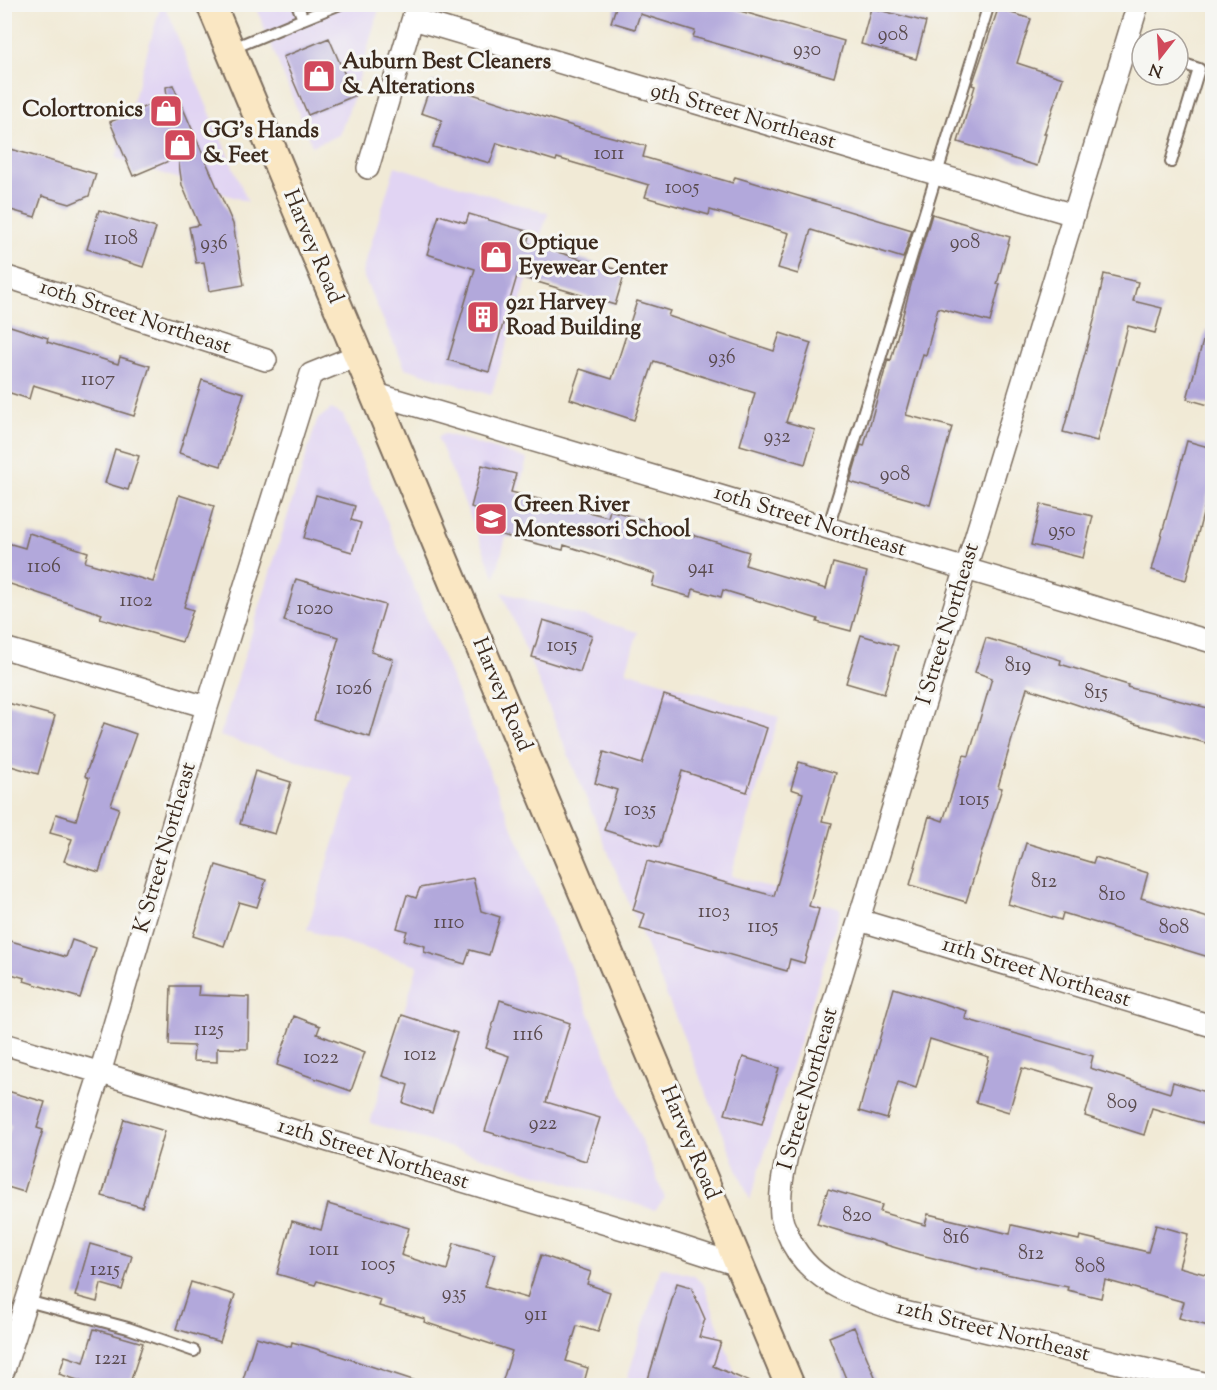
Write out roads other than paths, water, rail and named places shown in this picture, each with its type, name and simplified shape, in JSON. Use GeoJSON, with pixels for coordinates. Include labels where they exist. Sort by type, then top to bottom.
{"type":"FeatureCollection","features":[{"type":"Feature","properties":{"kind":"main road","name":"Harvey Road"},"geometry":{"type":"LineString","coordinates":[[211,4],[790,1386]]}},
{"type":"Feature","properties":{"kind":"street","name":"I Street Northeast"},"geometry":{"type":"LineString","coordinates":[[1135,27],[1138,4]]}},
{"type":"Feature","properties":{"kind":"street","name":"9th Street Northeast"},"geometry":{"type":"LineString","coordinates":[[415,12],[1074,215]]}},
{"type":"Feature","properties":{"kind":"street"},"geometry":{"type":"LineString","coordinates":[[368,168],[415,12]]}},
{"type":"Feature","properties":{"kind":"street","name":"I Street Northeast"},"geometry":{"type":"LineString","coordinates":[[791,1245],[781,1218],[781,1190],[787,1155],[1074,215],[1130,57]]}},
{"type":"Feature","properties":{"kind":"street","name":"10th Street Northeast"},"geometry":{"type":"LineString","coordinates":[[4,276],[266,360]]}},
{"type":"Feature","properties":{"kind":"street","name":"K Street Northeast"},"geometry":{"type":"LineString","coordinates":[[4,1370],[100,1073],[207,707],[311,374],[358,355]]}},
{"type":"Feature","properties":{"kind":"street","name":"10th Street Northeast"},"geometry":{"type":"LineString","coordinates":[[373,393],[1212,642]]}},
{"type":"Feature","properties":{"kind":"street"},"geometry":{"type":"LineString","coordinates":[[4,648],[207,707]]}},
{"type":"Feature","properties":{"kind":"street","name":"11th Street Northeast"},"geometry":{"type":"LineString","coordinates":[[859,920],[1212,1026]]}},
{"type":"Feature","properties":{"kind":"street","name":"12th Street Northeast"},"geometry":{"type":"LineString","coordinates":[[4,1044],[670,1242],[741,1266]]}},
{"type":"Feature","properties":{"kind":"street","name":"12th Street Northeast"},"geometry":{"type":"LineString","coordinates":[[791,1245],[809,1268],[860,1298],[900,1311],[1212,1385]]}},
{"type":"Feature","properties":{"kind":"lane"},"geometry":{"type":"LineString","coordinates":[[297,4],[303,19]]}},
{"type":"Feature","properties":{"kind":"lane"},"geometry":{"type":"LineString","coordinates":[[230,49],[340,4]]}},
{"type":"Feature","properties":{"kind":"lane"},"geometry":{"type":"LineString","coordinates":[[828,528],[989,4]]}},
{"type":"Feature","properties":{"kind":"lane"},"geometry":{"type":"LineString","coordinates":[[1171,162],[1199,69],[1190,66]]}},
{"type":"Feature","properties":{"kind":"lane"},"geometry":{"type":"LineString","coordinates":[[27,1300],[128,1328],[194,1351]]}},
{"type":"Feature","properties":{"kind":"place","name":"Auburn Best Cleaners & Alterations"},"geometry":{"type":"Point","coordinates":[319,76]}},
{"type":"Feature","properties":{"kind":"place","name":"Colortronics"},"geometry":{"type":"Point","coordinates":[166,111]}},
{"type":"Feature","properties":{"kind":"place","name":"GG's Hands & Feet"},"geometry":{"type":"Point","coordinates":[180,145]}},
{"type":"Feature","properties":{"kind":"place","name":"Optique Eyewear Center"},"geometry":{"type":"Point","coordinates":[496,257]}},
{"type":"Feature","properties":{"kind":"place","name":"921 Harvey Road Building"},"geometry":{"type":"Point","coordinates":[483,317]}},
{"type":"Feature","properties":{"kind":"place","name":"Green River Montessori School"},"geometry":{"type":"Point","coordinates":[491,519]}}]}
